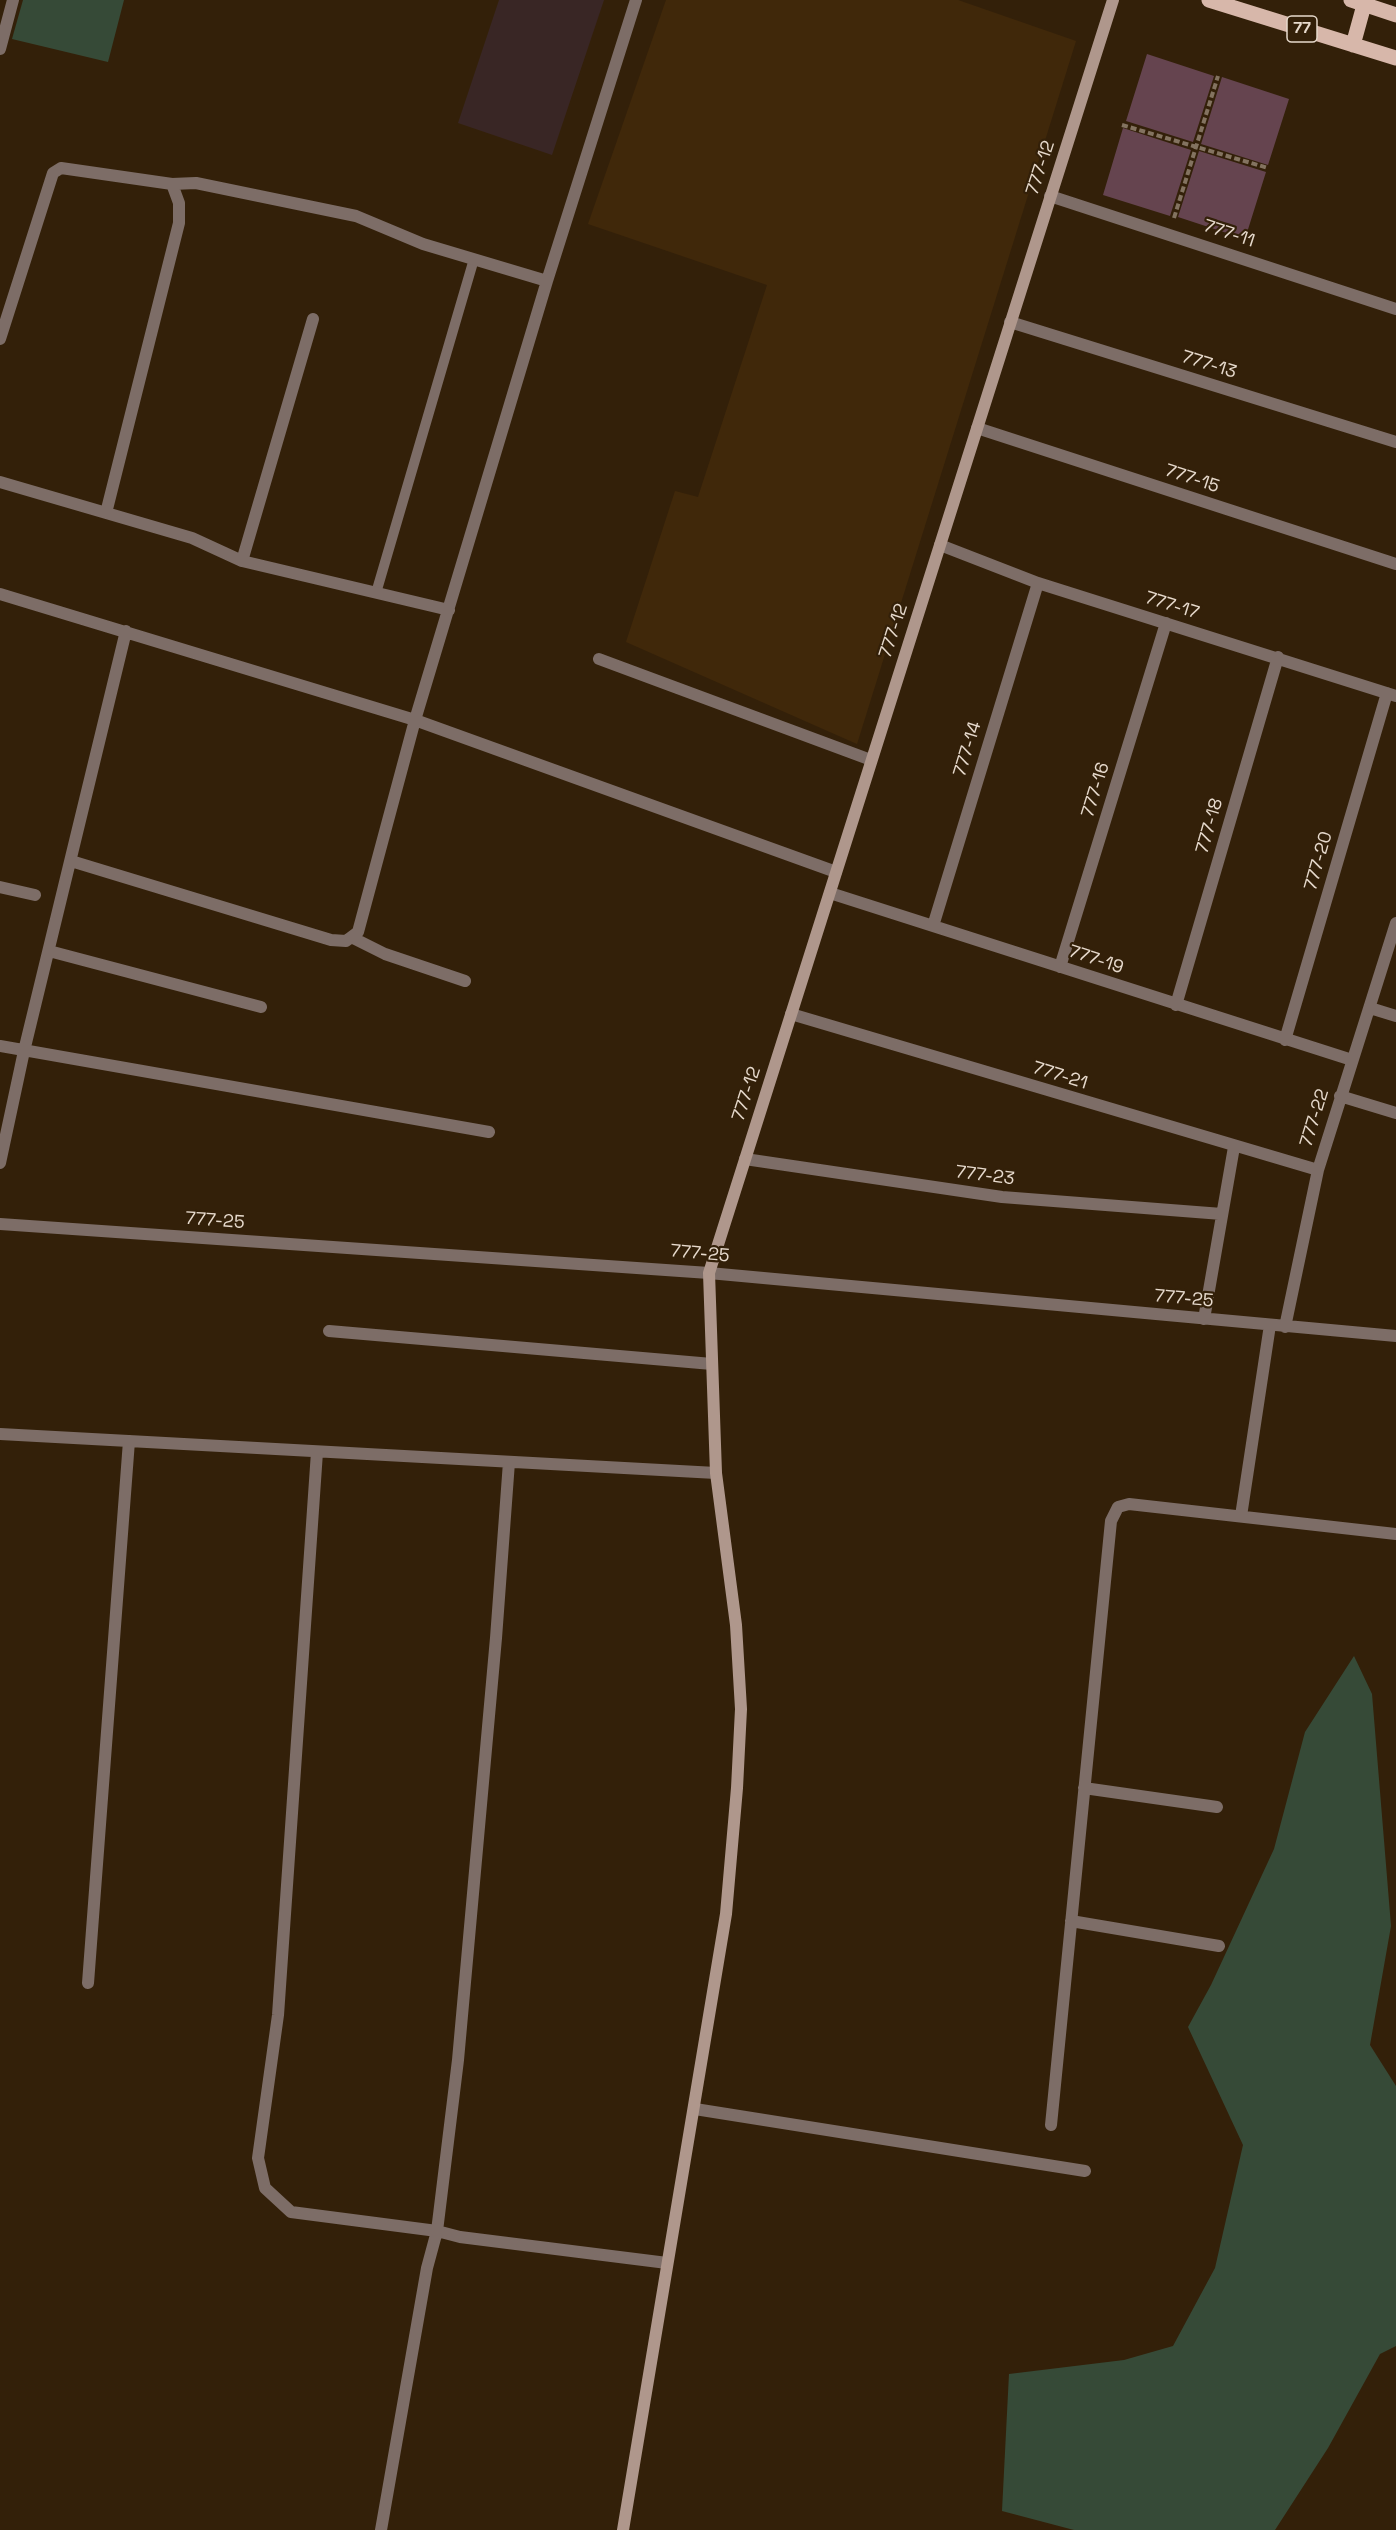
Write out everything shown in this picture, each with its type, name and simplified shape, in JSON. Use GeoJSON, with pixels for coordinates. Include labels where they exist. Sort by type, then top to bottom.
{"type":"FeatureCollection","features":[{"type":"Feature","properties":{"kind":"main road","name":"77"},"geometry":{"type":"LineString","coordinates":[[1209,0],[1396,58]]}},
{"type":"Feature","properties":{"kind":"main road"},"geometry":{"type":"LineString","coordinates":[[1353,45],[1358,2],[1396,15]]}},
{"type":"Feature","properties":{"kind":"street"},"geometry":{"type":"LineString","coordinates":[[0,49],[13,0]]}},
{"type":"Feature","properties":{"kind":"street"},"geometry":{"type":"LineString","coordinates":[[71,861],[331,940],[346,941],[353,938],[362,922],[415,720],[547,281],[636,0]]}},
{"type":"Feature","properties":{"kind":"street","name":"777-12"},"geometry":{"type":"LineString","coordinates":[[623,2530],[726,1914],[737,1788],[741,1709],[736,1625],[716,1473],[709,1273],[1113,0]]}},
{"type":"Feature","properties":{"kind":"street"},"geometry":{"type":"LineString","coordinates":[[0,339],[54,173],[61,168],[172,184],[196,183],[356,216],[423,244],[547,281]]}},
{"type":"Feature","properties":{"kind":"street"},"geometry":{"type":"LineString","coordinates":[[106,513],[179,223],[179,203],[172,184]]}},
{"type":"Feature","properties":{"kind":"street","name":"777-11"},"geometry":{"type":"LineString","coordinates":[[1050,196],[1396,309]]}},
{"type":"Feature","properties":{"kind":"street"},"geometry":{"type":"LineString","coordinates":[[242,561],[313,319]]}},
{"type":"Feature","properties":{"kind":"street","name":"777-13"},"geometry":{"type":"LineString","coordinates":[[1010,322],[1396,442]]}},
{"type":"Feature","properties":{"kind":"street","name":"777-15"},"geometry":{"type":"LineString","coordinates":[[977,428],[1396,564]]}},
{"type":"Feature","properties":{"kind":"street"},"geometry":{"type":"LineString","coordinates":[[0,482],[192,538],[242,561],[449,610]]}},
{"type":"Feature","properties":{"kind":"street","name":"777-17"},"geometry":{"type":"LineString","coordinates":[[940,545],[1038,583],[1392,694]]}},
{"type":"Feature","properties":{"kind":"street","name":"777-14"},"geometry":{"type":"LineString","coordinates":[[933,926],[1038,583]]}},
{"type":"Feature","properties":{"kind":"street"},"geometry":{"type":"LineString","coordinates":[[0,594],[415,720],[836,872]]}},
{"type":"Feature","properties":{"kind":"street","name":"777-16"},"geometry":{"type":"LineString","coordinates":[[1060,967],[1166,623]]}},
{"type":"Feature","properties":{"kind":"street"},"geometry":{"type":"LineString","coordinates":[[0,1163],[24,1051],[126,632]]}},
{"type":"Feature","properties":{"kind":"street","name":"777-18"},"geometry":{"type":"LineString","coordinates":[[1176,1005],[1278,657]]}},
{"type":"Feature","properties":{"kind":"street"},"geometry":{"type":"LineString","coordinates":[[599,659],[871,760]]}},
{"type":"Feature","properties":{"kind":"street","name":"777-20"},"geometry":{"type":"LineString","coordinates":[[1285,1040],[1392,694]]}},
{"type":"Feature","properties":{"kind":"street"},"geometry":{"type":"LineString","coordinates":[[0,887],[35,895]]}},
{"type":"Feature","properties":{"kind":"street","name":"777-19"},"geometry":{"type":"LineString","coordinates":[[830,893],[1352,1060]]}},
{"type":"Feature","properties":{"kind":"street","name":"777-22"},"geometry":{"type":"LineString","coordinates":[[1285,1327],[1318,1170],[1396,924]]}},
{"type":"Feature","properties":{"kind":"street"},"geometry":{"type":"LineString","coordinates":[[353,938],[386,954],[465,981]]}},
{"type":"Feature","properties":{"kind":"street"},"geometry":{"type":"LineString","coordinates":[[49,951],[261,1007]]}},
{"type":"Feature","properties":{"kind":"street"},"geometry":{"type":"LineString","coordinates":[[1370,1008],[1396,1016]]}},
{"type":"Feature","properties":{"kind":"street","name":"777-21"},"geometry":{"type":"LineString","coordinates":[[791,1014],[1318,1170]]}},
{"type":"Feature","properties":{"kind":"street"},"geometry":{"type":"LineString","coordinates":[[0,1046],[489,1131]]}},
{"type":"Feature","properties":{"kind":"street"},"geometry":{"type":"LineString","coordinates":[[1340,1096],[1396,1113]]}},
{"type":"Feature","properties":{"kind":"street"},"geometry":{"type":"LineString","coordinates":[[1204,1319],[1234,1147]]}},
{"type":"Feature","properties":{"kind":"street","name":"777-23"},"geometry":{"type":"LineString","coordinates":[[745,1159],[1002,1197],[1222,1214]]}},
{"type":"Feature","properties":{"kind":"street","name":"777-25"},"geometry":{"type":"LineString","coordinates":[[0,1224],[709,1273],[1396,1336]]}},
{"type":"Feature","properties":{"kind":"street"},"geometry":{"type":"LineString","coordinates":[[1241,1516],[1270,1325]]}},
{"type":"Feature","properties":{"kind":"street"},"geometry":{"type":"LineString","coordinates":[[329,1330],[712,1364]]}},
{"type":"Feature","properties":{"kind":"street"},"geometry":{"type":"LineString","coordinates":[[0,1434],[716,1473]]}},
{"type":"Feature","properties":{"kind":"street"},"geometry":{"type":"LineString","coordinates":[[88,1983],[129,1442]]}},
{"type":"Feature","properties":{"kind":"street"},"geometry":{"type":"LineString","coordinates":[[317,1452],[278,2015],[258,2158],[265,2188],[291,2212],[437,2230],[460,2237],[667,2263]]}},
{"type":"Feature","properties":{"kind":"street"},"geometry":{"type":"LineString","coordinates":[[381,2530],[427,2268],[437,2230],[464,1991],[509,1462]]}},
{"type":"Feature","properties":{"kind":"street"},"geometry":{"type":"LineString","coordinates":[[1051,2125],[1111,1521],[1118,1507],[1129,1504],[1396,1534]]}},
{"type":"Feature","properties":{"kind":"street"},"geometry":{"type":"LineString","coordinates":[[1084,1788],[1217,1807]]}},
{"type":"Feature","properties":{"kind":"street"},"geometry":{"type":"LineString","coordinates":[[1071,1921],[1219,1946]]}},
{"type":"Feature","properties":{"kind":"street"},"geometry":{"type":"LineString","coordinates":[[695,2109],[1085,2171]]}},
{"type":"Feature","properties":{"kind":"lane"},"geometry":{"type":"LineString","coordinates":[[376,592],[474,259]]}},
{"type":"Feature","properties":{"kind":"path"},"geometry":{"type":"LineString","coordinates":[[1174,218],[1218,76]]}},
{"type":"Feature","properties":{"kind":"path"},"geometry":{"type":"LineString","coordinates":[[1122,125],[1268,168]]}},
{"type":"Feature","properties":{"kind":"shaded area"},"geometry":{"type":"Polygon","coordinates":[[[499,0],[604,0],[552,155],[458,123],[499,0]]]}},
{"type":"Feature","properties":{"kind":"shaded area"},"geometry":{"type":"Polygon","coordinates":[[[666,0],[958,0],[1076,41],[857,744],[626,642],[675,491],[698,497],[767,285],[588,224],[666,0]]]}},
{"type":"Feature","properties":{"kind":"green space"},"geometry":{"type":"Polygon","coordinates":[[[23,0],[124,0],[108,62],[12,39],[23,0]]]}},
{"type":"Feature","properties":{"kind":"green space"},"geometry":{"type":"Polygon","coordinates":[[[1354,1656],[1372,1694],[1391,1926],[1370,2045],[1396,2086],[1396,2346],[1380,2354],[1328,2448],[1275,2530],[1074,2530],[1002,2511],[1009,2374],[1124,2360],[1173,2346],[1215,2268],[1243,2145],[1188,2027],[1211,1985],[1274,1849],[1305,1732],[1354,1656]]]}},
{"type":"Feature","properties":{"kind":"building"},"geometry":{"type":"Polygon","coordinates":[[[1147,54],[1214,76],[1193,142],[1126,121],[1147,54]]]}},
{"type":"Feature","properties":{"kind":"building"},"geometry":{"type":"Polygon","coordinates":[[[1222,77],[1289,99],[1268,165],[1201,144],[1222,77]]]}},
{"type":"Feature","properties":{"kind":"building"},"geometry":{"type":"Polygon","coordinates":[[[1123,128],[1191,150],[1170,216],[1103,195],[1123,128]]]}},
{"type":"Feature","properties":{"kind":"building"},"geometry":{"type":"Polygon","coordinates":[[[1199,151],[1266,172],[1245,239],[1178,217],[1199,151]]]}}]}
